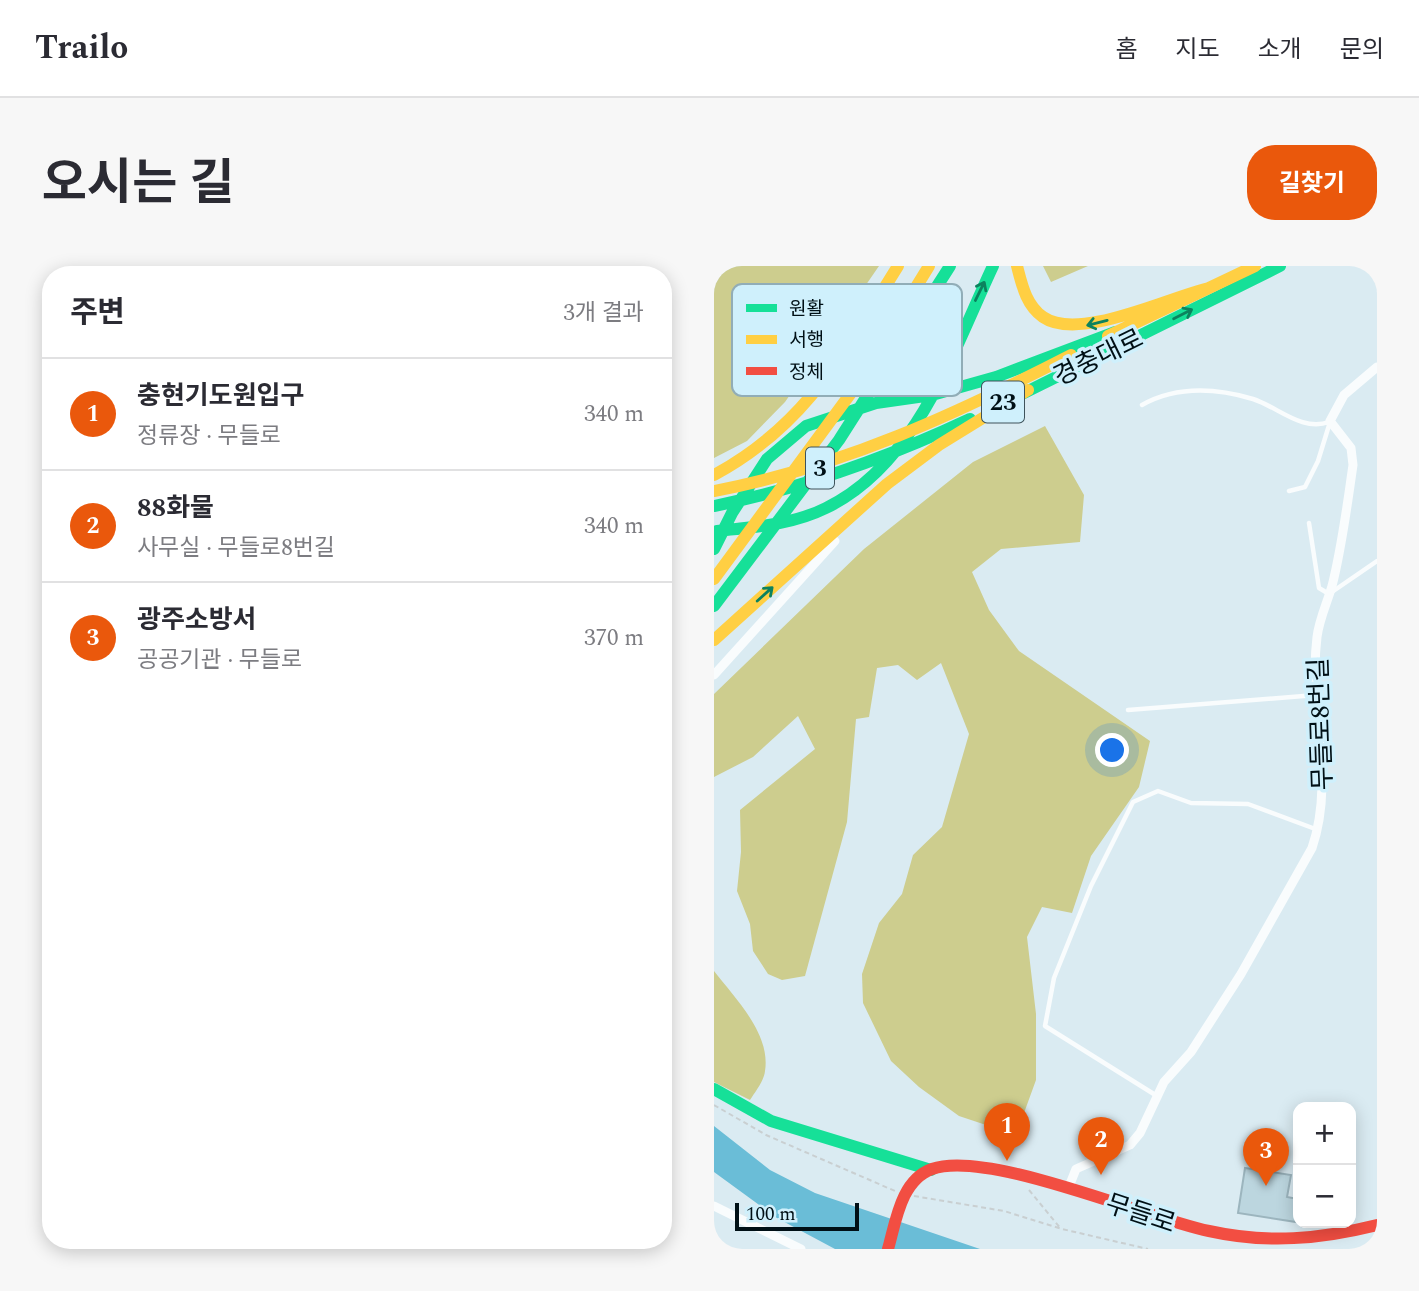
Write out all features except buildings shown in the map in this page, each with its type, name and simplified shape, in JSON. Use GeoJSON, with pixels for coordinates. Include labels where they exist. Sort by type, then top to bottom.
{"type":"FeatureCollection","features":[{"type":"Feature","properties":{"kind":"main road"},"geometry":{"type":"LineString","coordinates":[[886,284],[898,266]]}},
{"type":"Feature","properties":{"kind":"main road","name":"3"},"geometry":{"type":"LineString","coordinates":[[918,284],[929,266]]}},
{"type":"Feature","properties":{"kind":"main road","name":"3"},"geometry":{"type":"LineString","coordinates":[[939,284],[950,266]]}},
{"type":"Feature","properties":{"kind":"main road"},"geometry":{"type":"LineString","coordinates":[[962,328],[993,266]]}},
{"type":"Feature","properties":{"kind":"main road"},"geometry":{"type":"LineString","coordinates":[[1017,266],[1018,283],[1025,298],[1037,311],[1054,322],[1069,326],[1103,322],[1188,291],[1209,288]]}},
{"type":"Feature","properties":{"kind":"main road","name":"경충대로"},"geometry":{"type":"LineString","coordinates":[[714,491],[806,472],[878,447],[970,407],[1115,332],[1255,266]]}},
{"type":"Feature","properties":{"kind":"main road","name":"경충대로"},"geometry":{"type":"LineString","coordinates":[[714,506],[763,497],[884,460],[1095,360],[1280,266]]}},
{"type":"Feature","properties":{"kind":"main road"},"geometry":{"type":"LineString","coordinates":[[962,387],[996,377],[1115,332]]}},
{"type":"Feature","properties":{"kind":"main road"},"geometry":{"type":"LineString","coordinates":[[714,640],[887,484],[939,445],[1028,390]]}},
{"type":"Feature","properties":{"kind":"main road"},"geometry":{"type":"LineString","coordinates":[[714,475],[759,451],[813,396]]}},
{"type":"Feature","properties":{"kind":"main road","name":"3"},"geometry":{"type":"LineString","coordinates":[[714,579],[737,552],[849,396]]}},
{"type":"Feature","properties":{"kind":"main road","name":"3"},"geometry":{"type":"LineString","coordinates":[[714,606],[800,497],[870,396]]}},
{"type":"Feature","properties":{"kind":"main road"},"geometry":{"type":"LineString","coordinates":[[714,549],[732,513],[767,459],[806,426],[876,403],[925,396]]}},
{"type":"Feature","properties":{"kind":"main road"},"geometry":{"type":"LineString","coordinates":[[714,531],[797,522],[847,499],[879,472],[902,444],[927,396]]}},
{"type":"Feature","properties":{"kind":"main road"},"geometry":{"type":"LineString","coordinates":[[714,1089],[771,1121],[931,1170]]}},
{"type":"Feature","properties":{"kind":"main road","name":"무들로"},"geometry":{"type":"LineString","coordinates":[[909,1192],[931,1170],[967,1165],[1068,1189],[1249,1245],[1302,1247],[1358,1234],[1377,1225]]}},
{"type":"Feature","properties":{"kind":"main road"},"geometry":{"type":"LineString","coordinates":[[888,1249],[909,1192]]}},
{"type":"Feature","properties":{"kind":"street"},"geometry":{"type":"LineString","coordinates":[[1330,421],[1344,395],[1377,367]]}},
{"type":"Feature","properties":{"kind":"street","name":"무들로8번길"},"geometry":{"type":"LineString","coordinates":[[1068,1189],[1076,1169],[1130,1145],[1140,1133],[1164,1082],[1191,1052],[1241,974],[1300,873],[1319,830],[1325,772],[1317,695],[1317,637],[1329,594],[1353,465],[1351,448],[1330,421]]}},
{"type":"Feature","properties":{"kind":"street"},"geometry":{"type":"LineString","coordinates":[[714,675],[887,484]]}},
{"type":"Feature","properties":{"kind":"street"},"geometry":{"type":"LineString","coordinates":[[714,1206],[801,1249]]}},
{"type":"Feature","properties":{"kind":"lane"},"geometry":{"type":"LineString","coordinates":[[1142,405],[1162,394],[1202,390],[1255,399],[1287,417],[1318,426],[1330,421]]}},
{"type":"Feature","properties":{"kind":"lane"},"geometry":{"type":"LineString","coordinates":[[1289,491],[1305,487],[1318,461],[1330,421]]}},
{"type":"Feature","properties":{"kind":"lane"},"geometry":{"type":"LineString","coordinates":[[1310,523],[1319,589],[1329,594],[1377,561]]}},
{"type":"Feature","properties":{"kind":"lane"},"geometry":{"type":"LineString","coordinates":[[1128,710],[1317,695]]}},
{"type":"Feature","properties":{"kind":"lane"},"geometry":{"type":"LineString","coordinates":[[1157,1096],[1045,1026],[1054,978],[1091,886],[1133,802],[1157,791],[1191,803],[1248,804],[1319,830]]}},
{"type":"Feature","properties":{"kind":"path"},"geometry":{"type":"LineString","coordinates":[[714,1105],[766,1135],[909,1192],[1004,1211],[1062,1229],[1148,1249]]}},
{"type":"Feature","properties":{"kind":"path"},"geometry":{"type":"LineString","coordinates":[[1017,1175],[1062,1229]]}},
{"type":"Feature","properties":{"kind":"green space"},"geometry":{"type":"Polygon","coordinates":[[[714,266],[879,266],[867,284],[732,284],[732,396],[789,396],[747,441],[714,458],[714,266]]]}},
{"type":"Feature","properties":{"kind":"green space"},"geometry":{"type":"Polygon","coordinates":[[[1043,266],[1088,266],[1051,282],[1043,266]]]}},
{"type":"Feature","properties":{"kind":"green space"},"geometry":{"type":"Polygon","coordinates":[[[1045,426],[1084,495],[1080,542],[1001,549],[972,572],[989,610],[1019,651],[1150,741],[1139,787],[1091,856],[1072,913],[1042,907],[1027,937],[1036,1014],[1036,1080],[1016,1135],[959,1116],[919,1087],[891,1061],[863,1003],[862,974],[879,923],[902,894],[913,855],[942,827],[969,734],[941,663],[917,680],[898,665],[877,668],[869,717],[856,719],[847,822],[805,976],[782,980],[768,974],[753,951],[750,924],[737,891],[741,852],[740,810],[815,749],[798,716],[753,757],[714,777],[714,694],[864,549],[973,462],[1045,426]]]}},
{"type":"Feature","properties":{"kind":"green space"},"geometry":{"type":"Polygon","coordinates":[[[714,971],[750,1017],[763,1044],[764,1075],[750,1100],[714,1082],[714,971]]]}},
{"type":"Feature","properties":{"kind":"water"},"geometry":{"type":"Polygon","coordinates":[[[714,1126],[770,1170],[815,1193],[980,1249],[835,1249],[777,1218],[714,1172],[714,1126]]]}},
{"type":"Feature","properties":{"kind":"traffic: fast"},"geometry":{"type":"LineString","coordinates":[[939,284],[950,266]]}},
{"type":"Feature","properties":{"kind":"traffic: fast"},"geometry":{"type":"LineString","coordinates":[[962,335],[993,266]]}},
{"type":"Feature","properties":{"kind":"traffic: fast"},"geometry":{"type":"LineString","coordinates":[[1020,395],[1280,266]]}},
{"type":"Feature","properties":{"kind":"traffic: fast"},"geometry":{"type":"LineString","coordinates":[[962,387],[996,377],[1115,332]]}},
{"type":"Feature","properties":{"kind":"traffic: fast"},"geometry":{"type":"LineString","coordinates":[[714,606],[839,440],[867,396]]}},
{"type":"Feature","properties":{"kind":"traffic: fast"},"geometry":{"type":"LineString","coordinates":[[714,549],[732,513],[767,459],[806,426],[876,403],[925,396]]}},
{"type":"Feature","properties":{"kind":"traffic: fast"},"geometry":{"type":"LineString","coordinates":[[717,531],[800,518],[826,508],[858,488],[885,464],[908,435],[932,396]]}},
{"type":"Feature","properties":{"kind":"traffic: fast"},"geometry":{"type":"LineString","coordinates":[[714,506],[813,481],[908,447],[970,419]]}},
{"type":"Feature","properties":{"kind":"traffic: fast"},"geometry":{"type":"LineString","coordinates":[[714,1089],[771,1121],[931,1170]]}},
{"type":"Feature","properties":{"kind":"traffic: slow"},"geometry":{"type":"LineString","coordinates":[[887,284],[898,266]]}},
{"type":"Feature","properties":{"kind":"traffic: slow"},"geometry":{"type":"LineString","coordinates":[[918,284],[929,266]]}},
{"type":"Feature","properties":{"kind":"traffic: slow"},"geometry":{"type":"LineString","coordinates":[[1017,266],[1032,307],[1043,317],[1059,323],[1101,321],[1209,288]]}},
{"type":"Feature","properties":{"kind":"traffic: slow"},"geometry":{"type":"LineString","coordinates":[[1108,336],[1255,266]]}},
{"type":"Feature","properties":{"kind":"traffic: slow"},"geometry":{"type":"LineString","coordinates":[[714,491],[761,481],[853,453],[941,418],[1071,355]]}},
{"type":"Feature","properties":{"kind":"traffic: slow"},"geometry":{"type":"LineString","coordinates":[[714,640],[887,484],[939,445],[1028,390]]}},
{"type":"Feature","properties":{"kind":"traffic: slow"},"geometry":{"type":"LineString","coordinates":[[714,475],[774,433],[811,396]]}},
{"type":"Feature","properties":{"kind":"traffic: slow"},"geometry":{"type":"LineString","coordinates":[[714,579],[849,396]]}},
{"type":"Feature","properties":{"kind":"traffic: jam"},"geometry":{"type":"LineString","coordinates":[[888,1249],[901,1203],[913,1182],[932,1169],[957,1165],[990,1168],[1027,1176],[1181,1224],[1231,1235],[1294,1238],[1335,1234],[1377,1225]]}},
{"type":"Feature","properties":{"kind":"place","name":"충현기도원입구"},"geometry":{"type":"Point","coordinates":[1007,1161]}},
{"type":"Feature","properties":{"kind":"place","name":"88화물"},"geometry":{"type":"Point","coordinates":[1101,1175]}},
{"type":"Feature","properties":{"kind":"place","name":"광주소방서"},"geometry":{"type":"Point","coordinates":[1266,1186]}}]}
